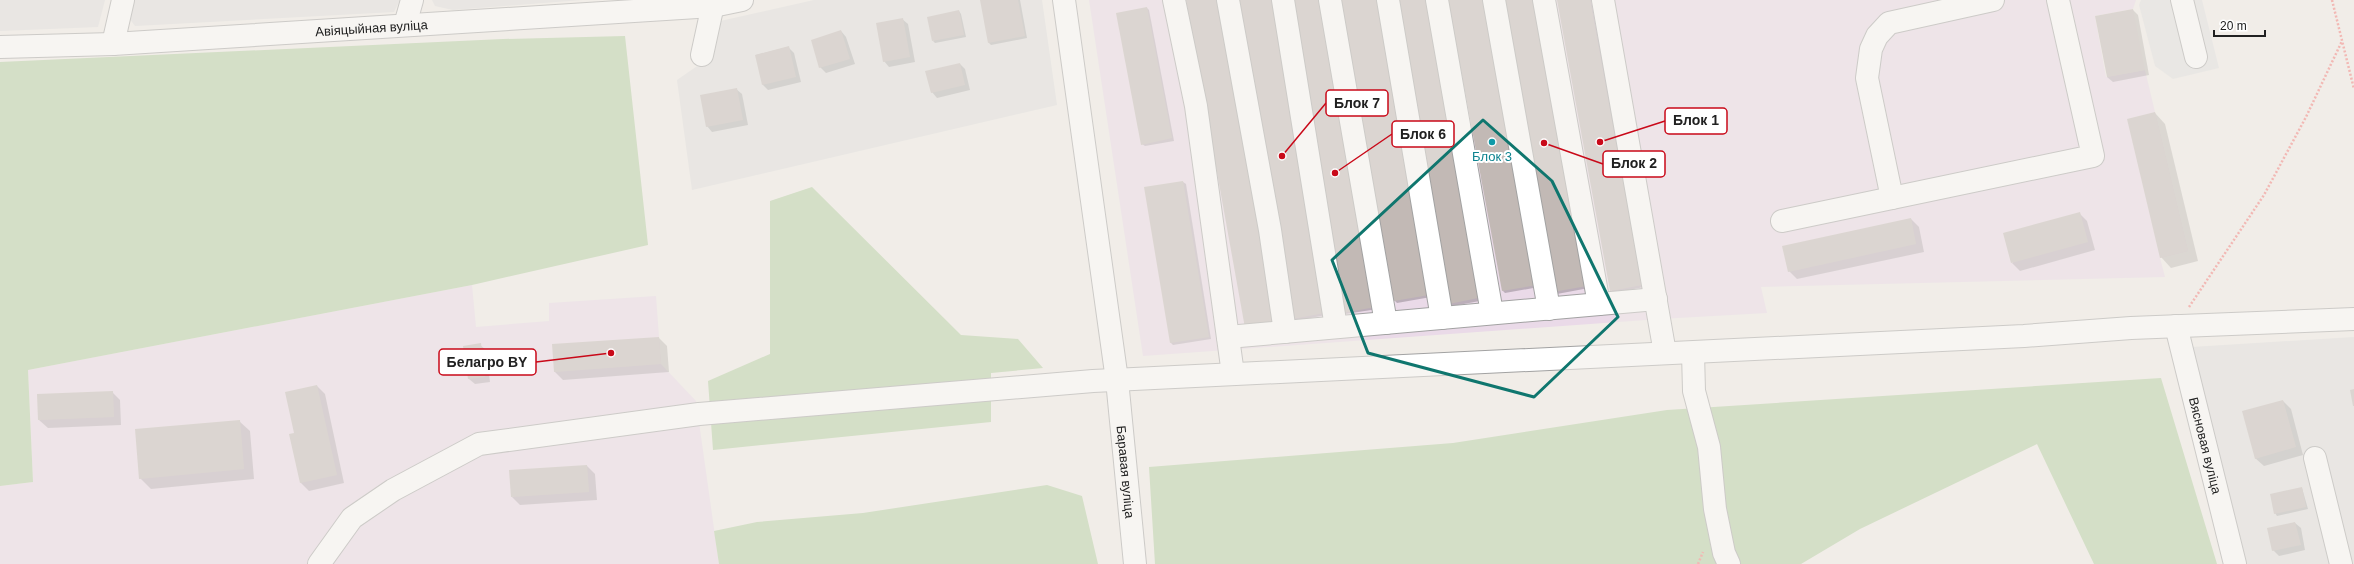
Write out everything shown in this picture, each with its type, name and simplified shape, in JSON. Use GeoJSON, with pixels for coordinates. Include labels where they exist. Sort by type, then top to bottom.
{"type":"FeatureCollection","features":[{"type":"Feature","properties":{"kind":"street"},"geometry":{"type":"LineString","coordinates":[[113,44],[123,0]]}},
{"type":"Feature","properties":{"kind":"street"},"geometry":{"type":"LineString","coordinates":[[405,26],[412,0]]}},
{"type":"Feature","properties":{"kind":"street","name":"Авіяцыйная вуліца"},"geometry":{"type":"LineString","coordinates":[[0,47],[113,44],[405,26],[742,0]]}},
{"type":"Feature","properties":{"kind":"street","name":"Баравая вуліца"},"geometry":{"type":"LineString","coordinates":[[1064,0],[1117,380],[1135,564]]}},
{"type":"Feature","properties":{"kind":"street"},"geometry":{"type":"LineString","coordinates":[[1174,0],[1196,106],[1233,374]]}},
{"type":"Feature","properties":{"kind":"street"},"geometry":{"type":"LineString","coordinates":[[1228,0],[1270,230],[1285,332]]}},
{"type":"Feature","properties":{"kind":"street"},"geometry":{"type":"LineString","coordinates":[[1283,0],[1336,327]]}},
{"type":"Feature","properties":{"kind":"street"},"geometry":{"type":"LineString","coordinates":[[1330,0],[1386,323]]}},
{"type":"Feature","properties":{"kind":"street"},"geometry":{"type":"LineString","coordinates":[[1388,0],[1442,318]]}},
{"type":"Feature","properties":{"kind":"street"},"geometry":{"type":"LineString","coordinates":[[1437,0],[1492,313]]}},
{"type":"Feature","properties":{"kind":"street"},"geometry":{"type":"LineString","coordinates":[[1494,0],[1549,309]]}},
{"type":"Feature","properties":{"kind":"street"},"geometry":{"type":"LineString","coordinates":[[1544,0],[1599,304]]}},
{"type":"Feature","properties":{"kind":"street"},"geometry":{"type":"LineString","coordinates":[[1603,0],[1666,353]]}},
{"type":"Feature","properties":{"kind":"street"},"geometry":{"type":"LineString","coordinates":[[1892,198],[1867,78],[1871,49],[1876,36],[1889,23],[1993,0]]}},
{"type":"Feature","properties":{"kind":"street"},"geometry":{"type":"LineString","coordinates":[[1782,221],[2092,156],[2058,0]]}},
{"type":"Feature","properties":{"kind":"street"},"geometry":{"type":"LineString","coordinates":[[2182,0],[2196,57]]}},
{"type":"Feature","properties":{"kind":"street"},"geometry":{"type":"LineString","coordinates":[[702,55],[713,3]]}},
{"type":"Feature","properties":{"kind":"street"},"geometry":{"type":"LineString","coordinates":[[1228,337],[1656,299]]}},
{"type":"Feature","properties":{"kind":"street"},"geometry":{"type":"LineString","coordinates":[[320,564],[352,518],[393,490],[479,444],[699,414],[1117,380],[1666,353],[1693,353],[2024,336],[2176,326],[2354,319]]}},
{"type":"Feature","properties":{"kind":"street","name":"Вясновая вуліца"},"geometry":{"type":"LineString","coordinates":[[2176,326],[2235,564]]}},
{"type":"Feature","properties":{"kind":"street"},"geometry":{"type":"LineString","coordinates":[[1693,353],[1694,391],[1709,447],[1715,509],[1724,553],[1729,564]]}},
{"type":"Feature","properties":{"kind":"street"},"geometry":{"type":"LineString","coordinates":[[2315,458],[2341,564]]}},
{"type":"Feature","properties":{"kind":"path"},"geometry":{"type":"LineString","coordinates":[[2332,0],[2354,89]]}},
{"type":"Feature","properties":{"kind":"path"},"geometry":{"type":"LineString","coordinates":[[2176,326],[2264,195],[2306,117],[2342,41]]}},
{"type":"Feature","properties":{"kind":"highlighted area"},"geometry":{"type":"Polygon","coordinates":[[[1483,120],[1552,181],[1618,317],[1534,397],[1368,353],[1332,260],[1483,120]]]}},
{"type":"Feature","properties":{"kind":"shaded area"},"geometry":{"type":"Polygon","coordinates":[[[0,0],[105,0],[98,27],[0,31],[0,0]]]}},
{"type":"Feature","properties":{"kind":"shaded area"},"geometry":{"type":"Polygon","coordinates":[[[131,0],[400,0],[394,12],[135,26],[127,15],[131,0]]]}},
{"type":"Feature","properties":{"kind":"shaded area"},"geometry":{"type":"Polygon","coordinates":[[[432,0],[582,0],[453,10],[435,6],[432,0]]]}},
{"type":"Feature","properties":{"kind":"shaded area"},"geometry":{"type":"Polygon","coordinates":[[[814,0],[1042,0],[1057,105],[692,190],[677,80],[706,60],[716,22],[814,0]]]}},
{"type":"Feature","properties":{"kind":"shaded area"},"geometry":{"type":"Polygon","coordinates":[[[1089,0],[2136,0],[2133,9],[2095,16],[2106,77],[2145,70],[2188,251],[2160,258],[2165,277],[1761,287],[1767,313],[1660,319],[1143,356],[1089,0]]]}},
{"type":"Feature","properties":{"kind":"shaded area"},"geometry":{"type":"Polygon","coordinates":[[[2141,0],[2202,0],[2219,68],[2173,79],[2155,66],[2139,5],[2141,0]]]}},
{"type":"Feature","properties":{"kind":"shaded area"},"geometry":{"type":"Polygon","coordinates":[[[472,285],[476,327],[549,321],[549,303],[656,296],[661,364],[696,401],[719,564],[0,564],[0,486],[33,482],[28,370],[472,285]]]}},
{"type":"Feature","properties":{"kind":"shaded area"},"geometry":{"type":"Polygon","coordinates":[[[2354,337],[2354,564],[2247,564],[2192,347],[2354,337]]]}},
{"type":"Feature","properties":{"kind":"green space"},"geometry":{"type":"Polygon","coordinates":[[[625,36],[648,245],[472,285],[28,370],[33,482],[0,486],[0,62],[503,39],[625,36]]]}},
{"type":"Feature","properties":{"kind":"green space"},"geometry":{"type":"Polygon","coordinates":[[[812,187],[961,335],[1018,339],[1043,368],[991,373],[991,422],[713,450],[708,381],[770,354],[770,201],[812,187]]]}},
{"type":"Feature","properties":{"kind":"green space"},"geometry":{"type":"Polygon","coordinates":[[[2161,378],[2217,564],[2094,564],[2037,444],[1860,529],[1801,564],[1155,564],[1149,467],[1453,443],[1667,410],[2161,378]]]}},
{"type":"Feature","properties":{"kind":"green space"},"geometry":{"type":"Polygon","coordinates":[[[1047,485],[1082,496],[1098,564],[719,564],[714,531],[757,522],[863,513],[1047,485]]]}},
{"type":"Feature","properties":{"kind":"building"},"geometry":{"type":"Polygon","coordinates":[[[980,0],[1018,0],[1025,36],[988,43],[980,0]]]}},
{"type":"Feature","properties":{"kind":"building"},"geometry":{"type":"Polygon","coordinates":[[[1186,0],[1221,0],[1279,321],[1245,328],[1186,0]]]}},
{"type":"Feature","properties":{"kind":"building"},"geometry":{"type":"Polygon","coordinates":[[[1239,0],[1272,0],[1324,313],[1292,319],[1239,0]]]}},
{"type":"Feature","properties":{"kind":"building"},"geometry":{"type":"Polygon","coordinates":[[[1288,0],[1323,0],[1376,307],[1342,313],[1288,0]]]}},
{"type":"Feature","properties":{"kind":"building"},"geometry":{"type":"Polygon","coordinates":[[[1341,0],[1378,0],[1429,295],[1394,301],[1341,0]]]}},
{"type":"Feature","properties":{"kind":"building"},"geometry":{"type":"Polygon","coordinates":[[[1395,0],[1430,0],[1483,297],[1449,304],[1395,0]]]}},
{"type":"Feature","properties":{"kind":"building","name":"Блок 3"},"geometry":{"type":"Polygon","coordinates":[[[1448,0],[1483,0],[1537,285],[1502,291],[1448,0]]]}},
{"type":"Feature","properties":{"kind":"building"},"geometry":{"type":"Polygon","coordinates":[[[1501,0],[1536,0],[1587,286],[1553,292],[1501,0]]]}},
{"type":"Feature","properties":{"kind":"building"},"geometry":{"type":"Polygon","coordinates":[[[1557,0],[1590,0],[1642,285],[1610,291],[1557,0]]]}},
{"type":"Feature","properties":{"kind":"building"},"geometry":{"type":"Polygon","coordinates":[[[1147,7],[1172,138],[1141,145],[1116,13],[1147,7]]]}},
{"type":"Feature","properties":{"kind":"building"},"geometry":{"type":"Polygon","coordinates":[[[2133,9],[2145,70],[2107,77],[2095,16],[2133,9]]]}},
{"type":"Feature","properties":{"kind":"building"},"geometry":{"type":"Polygon","coordinates":[[[959,10],[964,35],[932,41],[927,17],[959,10]]]}},
{"type":"Feature","properties":{"kind":"building"},"geometry":{"type":"Polygon","coordinates":[[[903,18],[910,57],[883,62],[876,23],[903,18]]]}},
{"type":"Feature","properties":{"kind":"building"},"geometry":{"type":"Polygon","coordinates":[[[841,30],[850,59],[819,68],[811,40],[841,30]]]}},
{"type":"Feature","properties":{"kind":"building"},"geometry":{"type":"Polygon","coordinates":[[[789,46],[796,77],[762,85],[755,55],[789,46]]]}},
{"type":"Feature","properties":{"kind":"building"},"geometry":{"type":"Polygon","coordinates":[[[960,63],[965,85],[931,93],[925,71],[960,63]]]}},
{"type":"Feature","properties":{"kind":"building"},"geometry":{"type":"Polygon","coordinates":[[[737,88],[743,120],[706,127],[700,95],[737,88]]]}},
{"type":"Feature","properties":{"kind":"building"},"geometry":{"type":"Polygon","coordinates":[[[2155,112],[2188,251],[2160,258],[2127,119],[2155,112]]]}},
{"type":"Feature","properties":{"kind":"building"},"geometry":{"type":"Polygon","coordinates":[[[1183,181],[1209,337],[1170,343],[1144,187],[1183,181]]]}},
{"type":"Feature","properties":{"kind":"building"},"geometry":{"type":"Polygon","coordinates":[[[2080,212],[2088,242],[2011,263],[2003,233],[2080,212]]]}},
{"type":"Feature","properties":{"kind":"building"},"geometry":{"type":"Polygon","coordinates":[[[1911,218],[1916,244],[1788,272],[1782,246],[1911,218]]]}},
{"type":"Feature","properties":{"kind":"building"},"geometry":{"type":"Polygon","coordinates":[[[659,337],[661,364],[554,372],[552,344],[659,337]]]}},
{"type":"Feature","properties":{"kind":"building"},"geometry":{"type":"Polygon","coordinates":[[[481,343],[485,377],[468,379],[463,346],[481,343]]]}},
{"type":"Feature","properties":{"kind":"building"},"geometry":{"type":"Polygon","coordinates":[[[317,385],[337,475],[300,483],[289,434],[294,433],[285,392],[317,385]]]}},
{"type":"Feature","properties":{"kind":"building"},"geometry":{"type":"Polygon","coordinates":[[[2354,389],[2354,406],[2353,406],[2350,390],[2354,389]]]}},
{"type":"Feature","properties":{"kind":"building"},"geometry":{"type":"Polygon","coordinates":[[[113,391],[114,417],[38,420],[37,394],[113,391]]]}},
{"type":"Feature","properties":{"kind":"building"},"geometry":{"type":"Polygon","coordinates":[[[2283,400],[2296,447],[2255,459],[2242,411],[2283,400]]]}},
{"type":"Feature","properties":{"kind":"building"},"geometry":{"type":"Polygon","coordinates":[[[240,420],[244,469],[139,479],[135,429],[240,420]]]}},
{"type":"Feature","properties":{"kind":"building"},"geometry":{"type":"Polygon","coordinates":[[[587,465],[589,492],[511,497],[509,470],[587,465]]]}},
{"type":"Feature","properties":{"kind":"building"},"geometry":{"type":"Polygon","coordinates":[[[2302,487],[2306,507],[2274,514],[2270,494],[2302,487]]]}},
{"type":"Feature","properties":{"kind":"building"},"geometry":{"type":"Polygon","coordinates":[[[2295,522],[2301,545],[2272,551],[2267,528],[2295,522]]]}},
{"type":"Feature","properties":{"kind":"place","name":"Блок 3"},"geometry":{"type":"Point","coordinates":[1492,142]}},
{"type":"Feature","properties":{"kind":"place","name":"Блок 1"},"geometry":{"type":"Point","coordinates":[1600,142]}},
{"type":"Feature","properties":{"kind":"place","name":"Блок 2"},"geometry":{"type":"Point","coordinates":[1544,143]}},
{"type":"Feature","properties":{"kind":"place","name":"Блок 7"},"geometry":{"type":"Point","coordinates":[1282,156]}},
{"type":"Feature","properties":{"kind":"place","name":"Блок 6"},"geometry":{"type":"Point","coordinates":[1335,173]}},
{"type":"Feature","properties":{"kind":"place","name":"Белагро BY"},"geometry":{"type":"Point","coordinates":[611,353]}}]}
